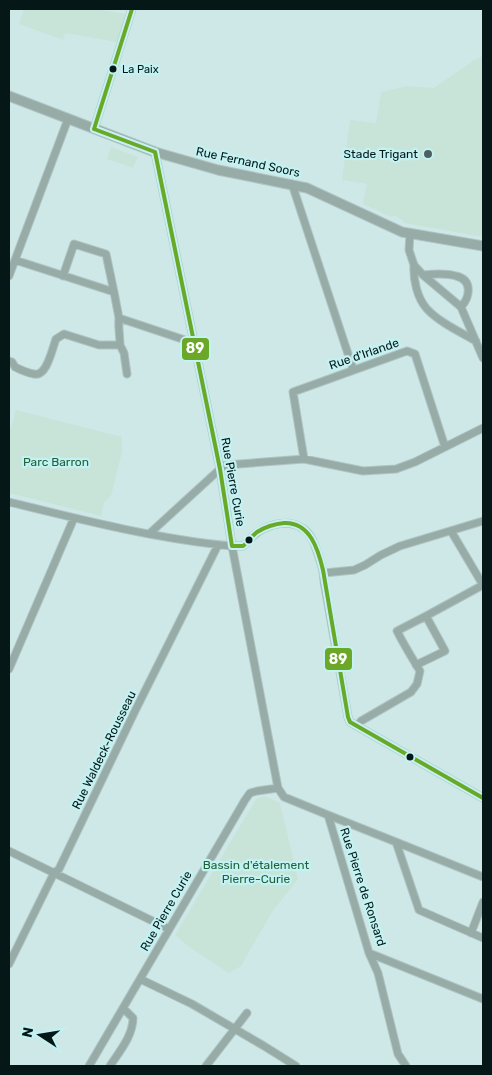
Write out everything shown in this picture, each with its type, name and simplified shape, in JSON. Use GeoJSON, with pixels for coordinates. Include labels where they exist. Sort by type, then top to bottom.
{"type":"FeatureCollection","features":[{"type":"Feature","properties":{"kind":"street"},"geometry":{"type":"LineString","coordinates":[[94,129],[132,9]]}},
{"type":"Feature","properties":{"kind":"street","name":"Rue Fernand Soors"},"geometry":{"type":"LineString","coordinates":[[9,96],[155,152],[218,170],[312,189],[389,227],[410,234],[483,246]]}},
{"type":"Feature","properties":{"kind":"street"},"geometry":{"type":"LineString","coordinates":[[9,276],[68,119]]}},
{"type":"Feature","properties":{"kind":"street","name":"Rue Pierre Curie"},"geometry":{"type":"LineString","coordinates":[[155,152],[220,469],[232,546],[278,788],[284,797]]}},
{"type":"Feature","properties":{"kind":"street"},"geometry":{"type":"LineString","coordinates":[[292,184],[353,370]]}},
{"type":"Feature","properties":{"kind":"street"},"geometry":{"type":"LineString","coordinates":[[410,234],[409,250],[414,265],[416,286],[426,308],[476,341]]}},
{"type":"Feature","properties":{"kind":"street"},"geometry":{"type":"LineString","coordinates":[[63,276],[74,244],[106,254],[119,318],[120,345],[124,353],[127,374]]}},
{"type":"Feature","properties":{"kind":"street"},"geometry":{"type":"LineString","coordinates":[[15,260],[114,292]]}},
{"type":"Feature","properties":{"kind":"street"},"geometry":{"type":"LineString","coordinates":[[414,265],[461,308],[483,358]]}},
{"type":"Feature","properties":{"kind":"street"},"geometry":{"type":"LineString","coordinates":[[423,275],[455,276],[464,280],[468,286],[469,293],[467,300],[461,308]]}},
{"type":"Feature","properties":{"kind":"street"},"geometry":{"type":"LineString","coordinates":[[119,318],[194,343]]}},
{"type":"Feature","properties":{"kind":"street"},"geometry":{"type":"LineString","coordinates":[[9,361],[12,362],[12,368],[36,375],[42,373],[47,366],[56,339],[64,334],[98,345],[120,345]]}},
{"type":"Feature","properties":{"kind":"street","name":"Rue d'Irlande"},"geometry":{"type":"LineString","coordinates":[[304,458],[293,392],[407,351],[414,354],[445,447]]}},
{"type":"Feature","properties":{"kind":"street"},"geometry":{"type":"LineString","coordinates":[[149,534],[226,465],[304,458],[362,471],[396,469],[415,462],[483,428]]}},
{"type":"Feature","properties":{"kind":"street"},"geometry":{"type":"LineString","coordinates":[[9,502],[149,534],[218,545],[244,546],[257,533],[268,526],[280,523],[302,528],[315,545],[324,573],[350,722],[483,798]]}},
{"type":"Feature","properties":{"kind":"street"},"geometry":{"type":"LineString","coordinates":[[9,669],[74,518]]}},
{"type":"Feature","properties":{"kind":"street"},"geometry":{"type":"LineString","coordinates":[[324,573],[354,570],[395,548],[483,521]]}},
{"type":"Feature","properties":{"kind":"street"},"geometry":{"type":"LineString","coordinates":[[357,726],[361,721],[411,692],[417,684],[420,671],[397,631],[483,585],[451,531]]}},
{"type":"Feature","properties":{"kind":"street","name":"Rue Waldeck-Rousseau"},"geometry":{"type":"LineString","coordinates":[[9,964],[54,873],[59,869],[218,545]]}},
{"type":"Feature","properties":{"kind":"street"},"geometry":{"type":"LineString","coordinates":[[416,665],[445,651],[426,616]]}},
{"type":"Feature","properties":{"kind":"street","name":"Rue Pierre Curie"},"geometry":{"type":"LineString","coordinates":[[89,1066],[245,800],[250,793],[278,788]]}},
{"type":"Feature","properties":{"kind":"street","name":"Rue Pierre de Ronsard"},"geometry":{"type":"LineString","coordinates":[[284,797],[328,816],[369,953],[483,999]]}},
{"type":"Feature","properties":{"kind":"street"},"geometry":{"type":"LineString","coordinates":[[328,816],[483,878]]}},
{"type":"Feature","properties":{"kind":"street"},"geometry":{"type":"LineString","coordinates":[[396,842],[419,910],[483,938]]}},
{"type":"Feature","properties":{"kind":"street"},"geometry":{"type":"LineString","coordinates":[[9,851],[169,929]]}},
{"type":"Feature","properties":{"kind":"street"},"geometry":{"type":"LineString","coordinates":[[471,933],[483,902]]}},
{"type":"Feature","properties":{"kind":"street"},"geometry":{"type":"LineString","coordinates":[[369,953],[378,973],[398,1054],[406,1066]]}},
{"type":"Feature","properties":{"kind":"street"},"geometry":{"type":"LineString","coordinates":[[140,980],[192,1004],[296,1066]]}},
{"type":"Feature","properties":{"kind":"street"},"geometry":{"type":"LineString","coordinates":[[110,1066],[133,1026],[133,1018],[123,1008]]}},
{"type":"Feature","properties":{"kind":"street"},"geometry":{"type":"LineString","coordinates":[[206,1066],[247,1013]]}},
{"type":"Feature","properties":{"kind":"green space"},"geometry":{"type":"Polygon","coordinates":[[[24,9],[95,9],[126,14],[117,42],[65,33],[63,40],[19,24],[24,9]]]}},
{"type":"Feature","properties":{"kind":"green space","name":"Stade Trigant"},"geometry":{"type":"Polygon","coordinates":[[[483,56],[483,237],[404,223],[394,215],[391,217],[363,204],[367,184],[342,180],[350,120],[376,123],[381,92],[407,86],[434,88],[474,60],[483,56]]]}},
{"type":"Feature","properties":{"kind":"green space"},"geometry":{"type":"Polygon","coordinates":[[[111,147],[138,157],[133,168],[107,159],[111,147]]]}},
{"type":"Feature","properties":{"kind":"green space","name":"Parc Barron"},"geometry":{"type":"Polygon","coordinates":[[[16,410],[122,437],[122,452],[111,496],[104,502],[101,516],[9,493],[9,434],[16,410]]]}},
{"type":"Feature","properties":{"kind":"green space","name":"Bassin d'étalement Pierre-Curie"},"geometry":{"type":"Polygon","coordinates":[[[265,796],[280,803],[298,879],[272,912],[241,966],[229,973],[192,949],[175,935],[256,799],[265,796]]]}},
{"type":"Feature","properties":{"kind":"transit line","name":"89"},"geometry":{"type":"LineString","coordinates":[[94,129],[132,9]]}},
{"type":"Feature","properties":{"kind":"transit line","name":"89"},"geometry":{"type":"LineString","coordinates":[[94,129],[155,152]]}},
{"type":"Feature","properties":{"kind":"transit line","name":"89"},"geometry":{"type":"LineString","coordinates":[[155,152],[220,469],[232,546]]}},
{"type":"Feature","properties":{"kind":"transit line","name":"89"},"geometry":{"type":"LineString","coordinates":[[232,546],[243,546],[257,532],[277,524],[293,524],[306,532],[315,546],[323,570],[350,722],[483,798]]}},
{"type":"Feature","properties":{"kind":"place","name":"La Paix"},"geometry":{"type":"Point","coordinates":[113,69]}},
{"type":"Feature","properties":{"kind":"place","name":"Stade Trigant"},"geometry":{"type":"Point","coordinates":[428,154]}}]}
